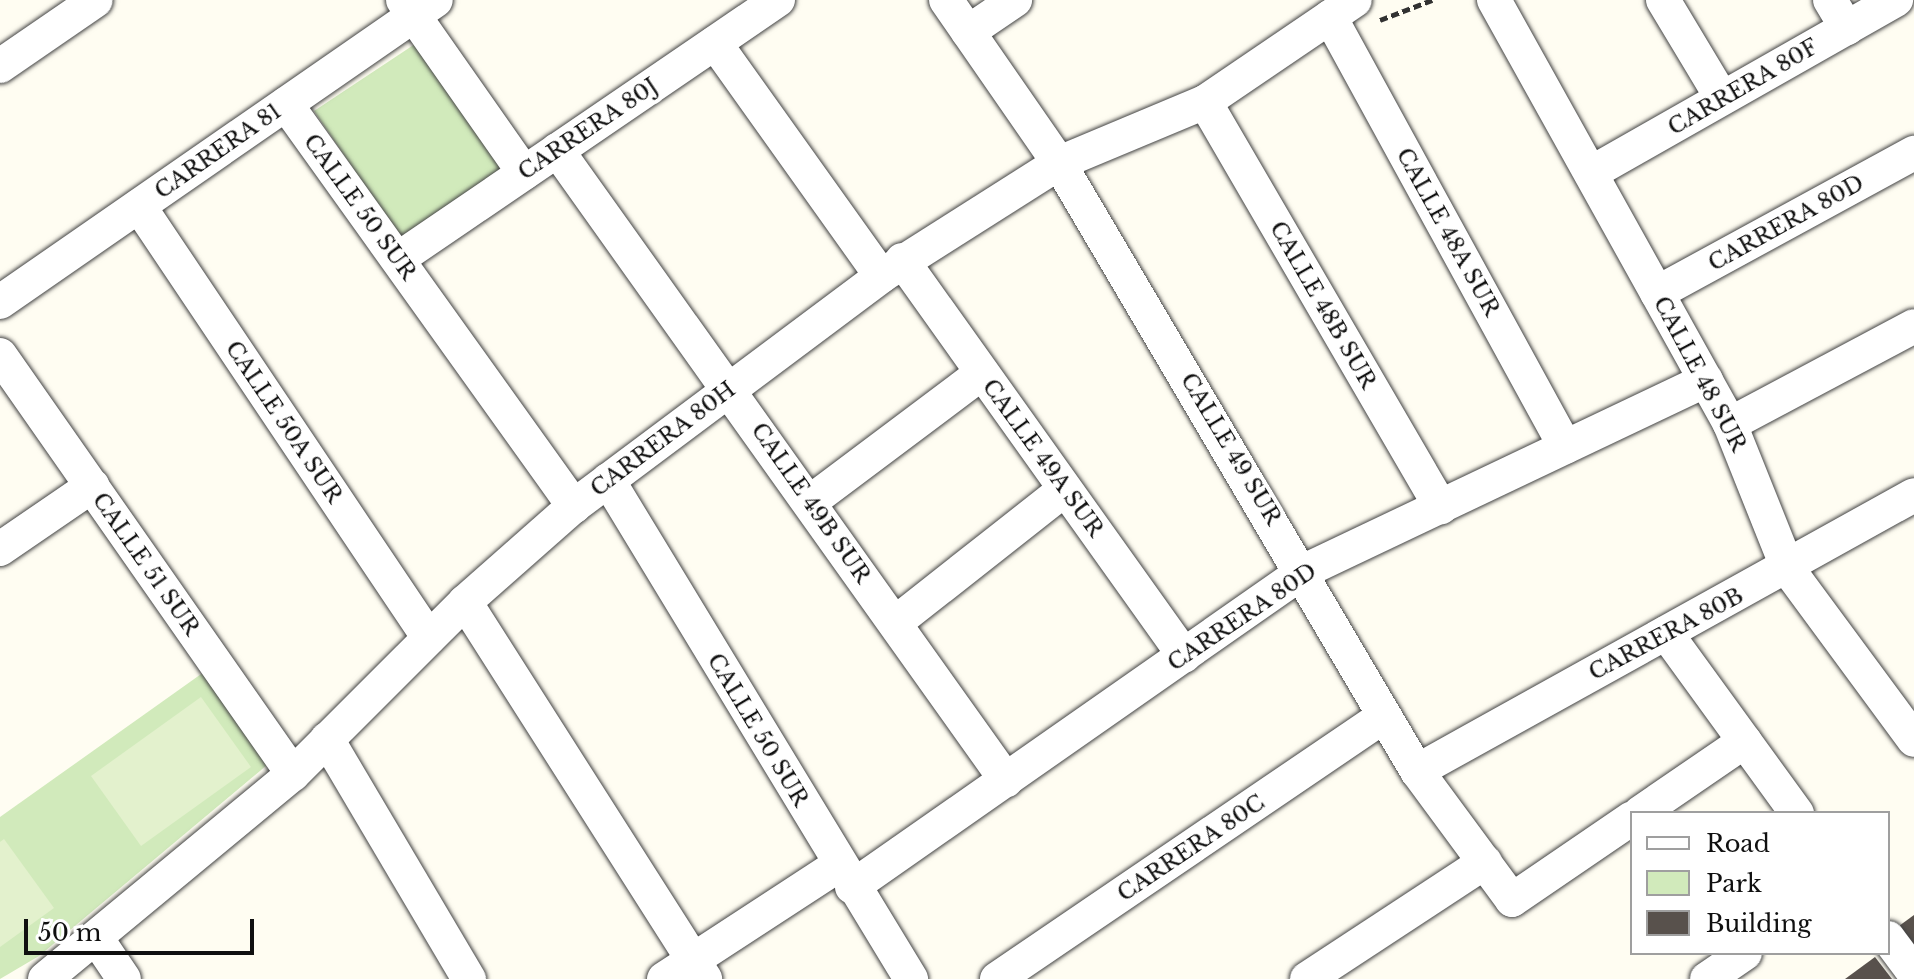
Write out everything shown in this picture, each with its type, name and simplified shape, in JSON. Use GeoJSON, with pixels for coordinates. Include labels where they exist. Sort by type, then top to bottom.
{"type":"FeatureCollection","features":[{"type":"Feature","properties":{"kind":"street","name":"CARRERA 80J"},"geometry":{"type":"LineString","coordinates":[[398,259],[778,0]]}},
{"type":"Feature","properties":{"kind":"street","name":"CALLE 49 SUR"},"geometry":{"type":"LineString","coordinates":[[946,0],[1059,163],[1304,571],[1417,771],[1512,900],[1630,819]]}},
{"type":"Feature","properties":{"kind":"street"},"geometry":{"type":"LineString","coordinates":[[968,32],[1015,0]]}},
{"type":"Feature","properties":{"kind":"street","name":"CALLE 48 SUR"},"geometry":{"type":"LineString","coordinates":[[1494,0],[1730,424],[1788,569],[1914,740]]}},
{"type":"Feature","properties":{"kind":"street"},"geometry":{"type":"LineString","coordinates":[[1663,0],[1722,98]]}},
{"type":"Feature","properties":{"kind":"street","name":"CARRERA 80F"},"geometry":{"type":"LineString","coordinates":[[1591,173],[1722,98],[1838,14],[1896,0]]}},
{"type":"Feature","properties":{"kind":"street"},"geometry":{"type":"LineString","coordinates":[[417,5],[524,173]]}},
{"type":"Feature","properties":{"kind":"street","name":"CARRERA 81"},"geometry":{"type":"LineString","coordinates":[[0,302],[286,104],[417,5]]}},
{"type":"Feature","properties":{"kind":"street"},"geometry":{"type":"LineString","coordinates":[[0,66],[76,6]]}},
{"type":"Feature","properties":{"kind":"street","name":"CARRERA 80H"},"geometry":{"type":"LineString","coordinates":[[45,979],[293,774],[465,602],[574,506],[891,268],[1059,163],[1205,102],[1342,17]]}},
{"type":"Feature","properties":{"kind":"street","name":"CALLE 48A SUR"},"geometry":{"type":"LineString","coordinates":[[1342,17],[1565,447]]}},
{"type":"Feature","properties":{"kind":"street","name":"CALLE 49A SUR"},"geometry":{"type":"LineString","coordinates":[[715,43],[891,268],[982,373],[1184,656]]}},
{"type":"Feature","properties":{"kind":"street","name":"CALLE 48B SUR"},"geometry":{"type":"LineString","coordinates":[[1205,102],[1441,507]]}},
{"type":"Feature","properties":{"kind":"street","name":"CALLE 50 SUR"},"geometry":{"type":"LineString","coordinates":[[286,104],[574,506]]}},
{"type":"Feature","properties":{"kind":"street","name":"CALLE 49B SUR"},"geometry":{"type":"LineString","coordinates":[[557,150],[731,389],[1006,780]]}},
{"type":"Feature","properties":{"kind":"street","name":"CARRERA 80D"},"geometry":{"type":"LineString","coordinates":[[1657,293],[1914,153]]}},
{"type":"Feature","properties":{"kind":"street","name":"CALLE 50A SUR"},"geometry":{"type":"LineString","coordinates":[[139,206],[429,638]]}},
{"type":"Feature","properties":{"kind":"street"},"geometry":{"type":"LineString","coordinates":[[1730,424],[1914,326]]}},
{"type":"Feature","properties":{"kind":"street","name":"CALLE 51 SUR"},"geometry":{"type":"LineString","coordinates":[[0,355],[293,774]]}},
{"type":"Feature","properties":{"kind":"street"},"geometry":{"type":"LineString","coordinates":[[810,502],[982,373]]}},
{"type":"Feature","properties":{"kind":"street","name":"CARRERA 80D"},"geometry":{"type":"LineString","coordinates":[[664,979],[699,969],[845,876],[1006,780],[1304,571],[1706,380]]}},
{"type":"Feature","properties":{"kind":"street","name":"CALLE 50 SUR"},"geometry":{"type":"LineString","coordinates":[[608,480],[845,876],[911,979]]}},
{"type":"Feature","properties":{"kind":"street"},"geometry":{"type":"LineString","coordinates":[[0,549],[92,486]]}},
{"type":"Feature","properties":{"kind":"street"},"geometry":{"type":"LineString","coordinates":[[895,623],[1065,489]]}},
{"type":"Feature","properties":{"kind":"street","name":"CARRERA 80B"},"geometry":{"type":"LineString","coordinates":[[1417,771],[1788,569],[1914,496]]}},
{"type":"Feature","properties":{"kind":"street"},"geometry":{"type":"LineString","coordinates":[[465,602],[699,969]]}},
{"type":"Feature","properties":{"kind":"street"},"geometry":{"type":"LineString","coordinates":[[1666,633],[1796,811]]}},
{"type":"Feature","properties":{"kind":"street","name":"CARRERA 80C"},"geometry":{"type":"LineString","coordinates":[[997,979],[1384,716]]}},
{"type":"Feature","properties":{"kind":"street"},"geometry":{"type":"LineString","coordinates":[[327,739],[469,979]]}},
{"type":"Feature","properties":{"kind":"street"},"geometry":{"type":"LineString","coordinates":[[1643,811],[1745,741]]}},
{"type":"Feature","properties":{"kind":"street"},"geometry":{"type":"LineString","coordinates":[[1307,979],[1485,862]]}},
{"type":"Feature","properties":{"kind":"street"},"geometry":{"type":"LineString","coordinates":[[97,939],[124,979]]}},
{"type":"Feature","properties":{"kind":"street"},"geometry":{"type":"LineString","coordinates":[[1890,941],[1914,973]]}},
{"type":"Feature","properties":{"kind":"street"},"geometry":{"type":"LineString","coordinates":[[1707,979],[1742,955]]}},
{"type":"Feature","properties":{"kind":"path"},"geometry":{"type":"LineString","coordinates":[[1342,17],[1432,0]]}},
{"type":"Feature","properties":{"kind":"green space"},"geometry":{"type":"Polygon","coordinates":[[[418,42],[507,174],[404,243],[314,111],[418,42]]]}},
{"type":"Feature","properties":{"kind":"green space"},"geometry":{"type":"Polygon","coordinates":[[[204,672],[267,765],[39,956],[0,979],[0,817],[204,672]]]}},
{"type":"Feature","properties":{"kind":"green space"},"geometry":{"type":"Polygon","coordinates":[[[201,697],[251,767],[141,846],[91,776],[201,697]]]}},
{"type":"Feature","properties":{"kind":"green space"},"geometry":{"type":"Polygon","coordinates":[[[4,839],[54,908],[0,947],[0,842],[4,839]]]}},
{"type":"Feature","properties":{"kind":"building"},"geometry":{"type":"Polygon","coordinates":[[[1914,915],[1914,946],[1899,926],[1914,915]]]}},
{"type":"Feature","properties":{"kind":"building"},"geometry":{"type":"Polygon","coordinates":[[[1875,957],[1892,979],[1845,979],[1875,957]]]}}]}
